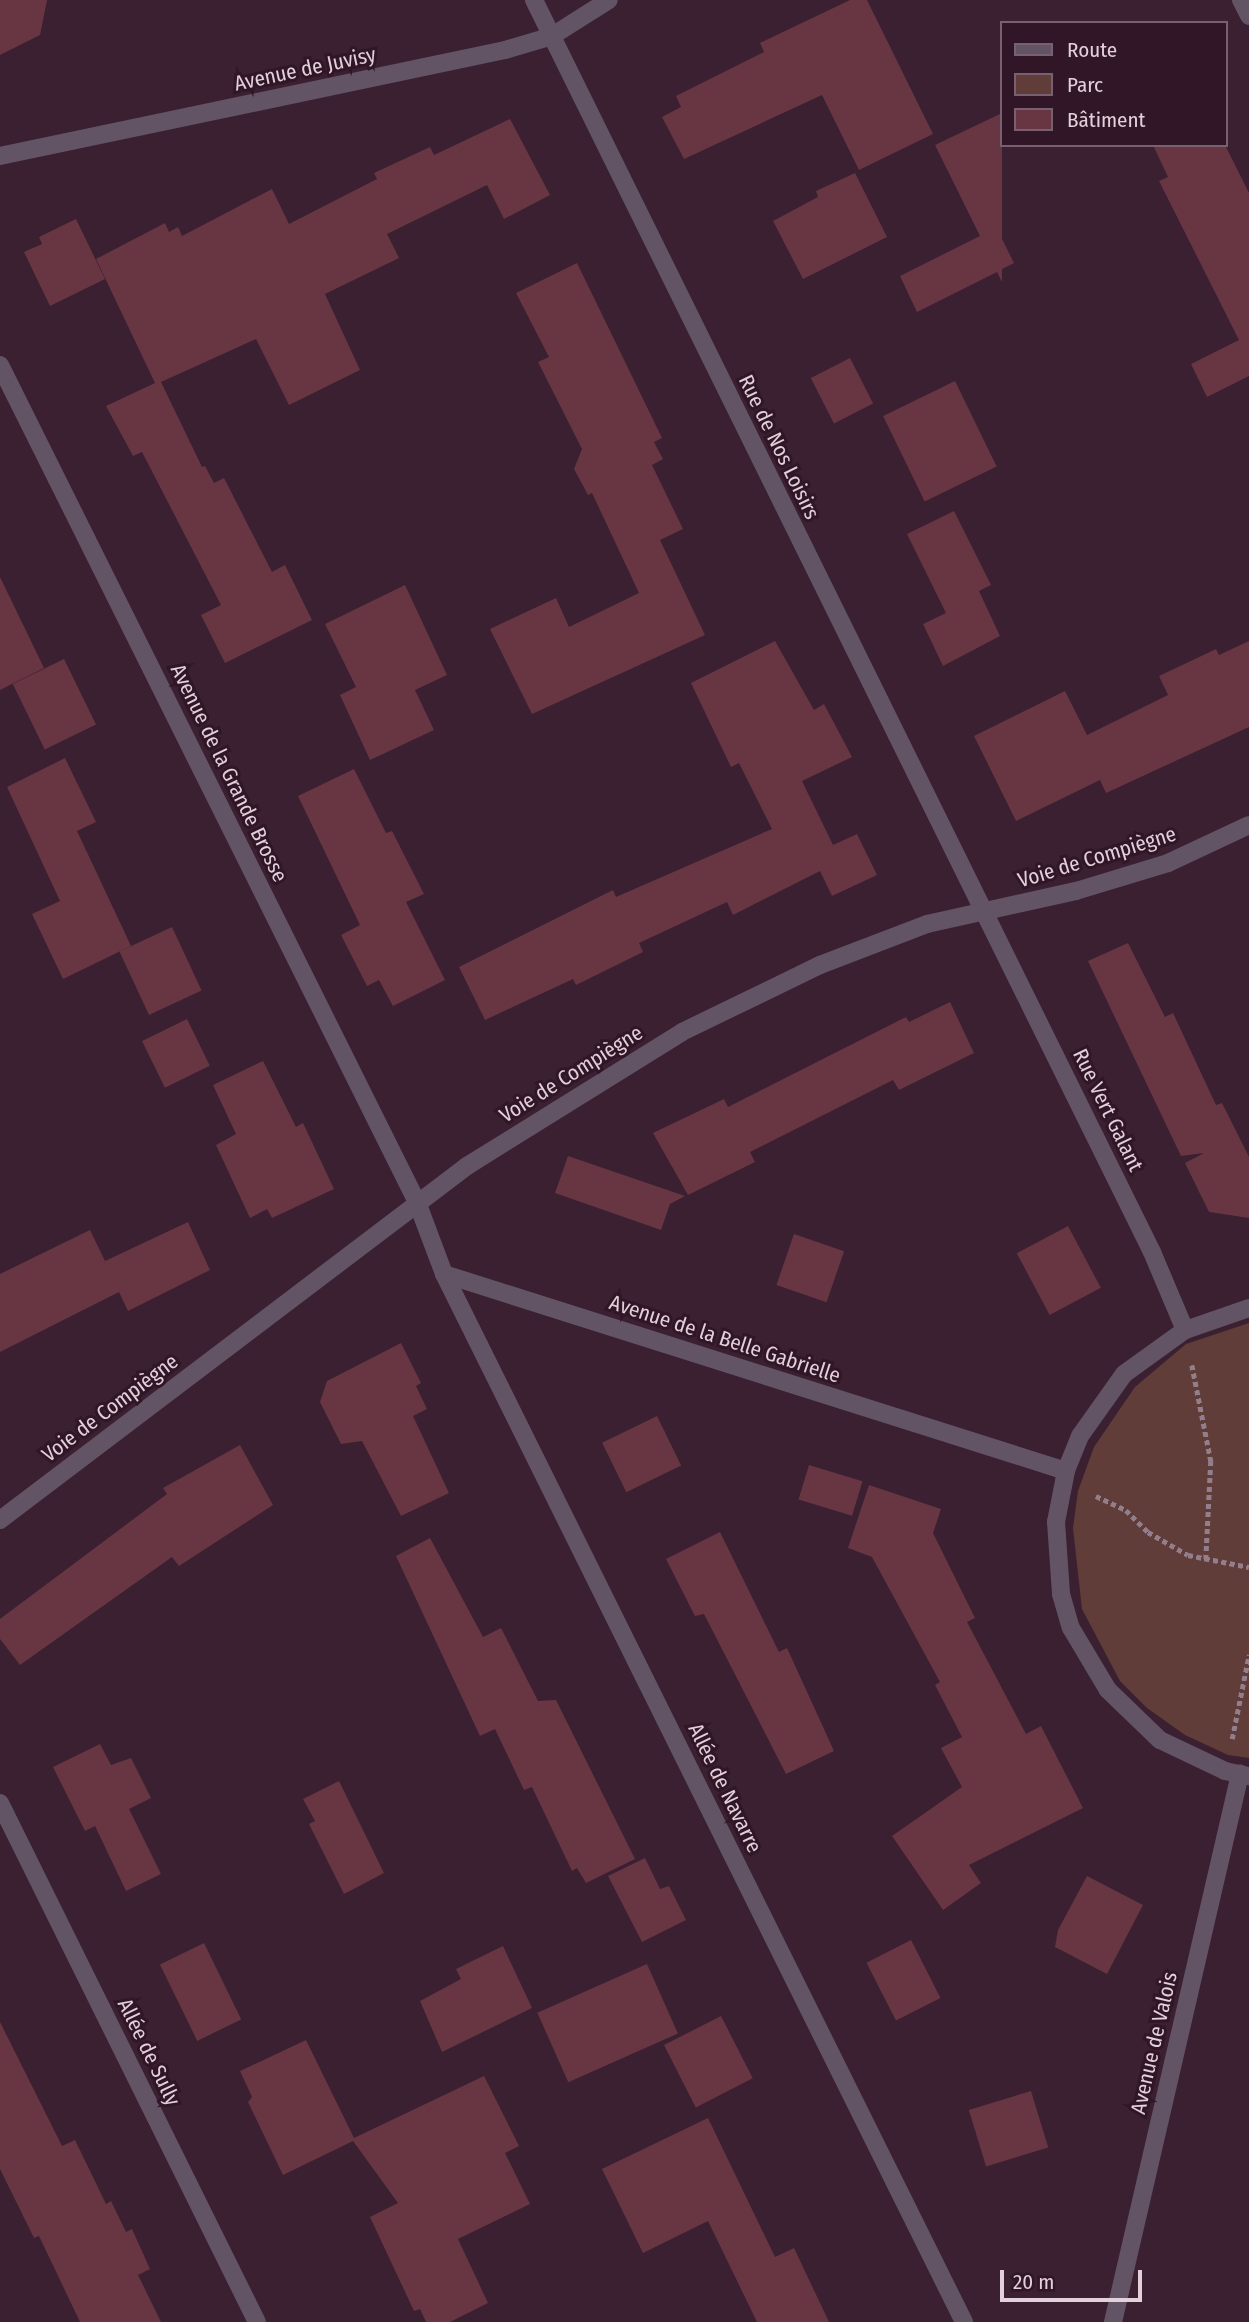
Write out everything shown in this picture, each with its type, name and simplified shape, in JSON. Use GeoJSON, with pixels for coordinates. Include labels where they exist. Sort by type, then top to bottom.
{"type":"FeatureCollection","features":[{"type":"Feature","properties":{"kind":"street","name":"Rue de Nos Loisirs"},"geometry":{"type":"LineString","coordinates":[[534,0],[985,913]]}},
{"type":"Feature","properties":{"kind":"street","name":"Avenue de Juvisy"},"geometry":{"type":"LineString","coordinates":[[0,156],[505,50],[552,36],[609,0]]}},
{"type":"Feature","properties":{"kind":"street"},"geometry":{"type":"LineString","coordinates":[[1241,0],[1249,16]]}},
{"type":"Feature","properties":{"kind":"street","name":"Avenue de la Grande Brosse"},"geometry":{"type":"LineString","coordinates":[[0,365],[417,1202]]}},
{"type":"Feature","properties":{"kind":"street","name":"Voie de Compiègne"},"geometry":{"type":"LineString","coordinates":[[0,1520],[467,1166],[682,1032],[820,965],[927,924],[985,913],[1168,863],[1249,825]]}},
{"type":"Feature","properties":{"kind":"street","name":"Rue Vert Galant"},"geometry":{"type":"LineString","coordinates":[[985,913],[1152,1251],[1185,1330]]}},
{"type":"Feature","properties":{"kind":"street"},"geometry":{"type":"LineString","coordinates":[[417,1202],[444,1274]]}},
{"type":"Feature","properties":{"kind":"street","name":"Avenue de la Belle Gabrielle"},"geometry":{"type":"LineString","coordinates":[[444,1274],[1064,1479]]}},
{"type":"Feature","properties":{"kind":"street","name":"Allée de Navarre"},"geometry":{"type":"LineString","coordinates":[[444,1274],[964,2322]]}},
{"type":"Feature","properties":{"kind":"street"},"geometry":{"type":"LineString","coordinates":[[1238,1774],[1160,1740],[1132,1717],[1087,1661],[1061,1594],[1056,1522],[1064,1479],[1087,1425],[1124,1374],[1185,1330],[1249,1308]]}},
{"type":"Feature","properties":{"kind":"street","name":"Avenue de Valois"},"geometry":{"type":"LineString","coordinates":[[1113,2322],[1238,1774]]}},
{"type":"Feature","properties":{"kind":"street","name":"Allée de Sully"},"geometry":{"type":"LineString","coordinates":[[0,1802],[257,2322]]}},
{"type":"Feature","properties":{"kind":"path"},"geometry":{"type":"LineString","coordinates":[[1185,1330],[1211,1461],[1206,1560]]}},
{"type":"Feature","properties":{"kind":"path"},"geometry":{"type":"LineString","coordinates":[[1064,1479],[1111,1501],[1168,1545],[1206,1560],[1249,1567]]}},
{"type":"Feature","properties":{"kind":"path"},"geometry":{"type":"LineString","coordinates":[[1238,1774],[1249,1655]]}},
{"type":"Feature","properties":{"kind":"green space"},"geometry":{"type":"Polygon","coordinates":[[[1249,1323],[1249,1758],[1228,1755],[1185,1735],[1147,1708],[1120,1681],[1082,1609],[1073,1528],[1078,1491],[1094,1447],[1135,1387],[1186,1344],[1249,1323]]]}},
{"type":"Feature","properties":{"kind":"building"},"geometry":{"type":"Polygon","coordinates":[[[0,0],[47,0],[40,35],[0,55],[0,0]]]}},
{"type":"Feature","properties":{"kind":"building"},"geometry":{"type":"Polygon","coordinates":[[[850,0],[867,0],[933,134],[859,170],[822,95],[684,159],[662,117],[681,107],[676,96],[764,52],[760,43],[850,0]]]}},
{"type":"Feature","properties":{"kind":"building"},"geometry":{"type":"Polygon","coordinates":[[[1000,114],[1002,239],[1014,263],[1002,269],[1002,282],[997,272],[917,312],[900,276],[980,236],[935,145],[1000,114]]]}},
{"type":"Feature","properties":{"kind":"building"},"geometry":{"type":"Polygon","coordinates":[[[510,119],[550,195],[504,219],[487,185],[387,234],[399,258],[325,294],[360,370],[289,405],[256,339],[161,382],[202,467],[205,466],[214,483],[224,478],[272,572],[285,565],[312,620],[225,663],[201,615],[221,605],[142,452],[133,456],[106,406],[155,383],[96,259],[165,223],[169,232],[178,227],[182,236],[272,189],[289,224],[377,179],[374,173],[430,147],[434,155],[510,119]]]}},
{"type":"Feature","properties":{"kind":"building"},"geometry":{"type":"Polygon","coordinates":[[[1154,147],[1226,147],[1249,193],[1249,376],[1207,397],[1191,364],[1239,340],[1159,181],[1168,177],[1154,147]]]}},
{"type":"Feature","properties":{"kind":"building"},"geometry":{"type":"Polygon","coordinates":[[[855,173],[887,237],[803,279],[773,221],[818,197],[816,191],[855,173]]]}},
{"type":"Feature","properties":{"kind":"building"},"geometry":{"type":"Polygon","coordinates":[[[76,219],[105,279],[50,306],[24,252],[42,244],[39,237],[76,219]]]}},
{"type":"Feature","properties":{"kind":"building"},"geometry":{"type":"Polygon","coordinates":[[[577,263],[662,438],[654,442],[663,459],[652,465],[683,529],[660,540],[705,635],[532,714],[490,629],[556,598],[569,627],[639,593],[592,493],[588,495],[574,469],[582,449],[538,362],[549,357],[516,293],[577,263]]]}},
{"type":"Feature","properties":{"kind":"building"},"geometry":{"type":"Polygon","coordinates":[[[850,358],[873,403],[834,423],[811,378],[850,358]]]}},
{"type":"Feature","properties":{"kind":"building"},"geometry":{"type":"Polygon","coordinates":[[[955,381],[997,466],[925,501],[883,416],[955,381]]]}},
{"type":"Feature","properties":{"kind":"building"},"geometry":{"type":"Polygon","coordinates":[[[954,511],[991,585],[979,591],[1000,636],[943,666],[923,624],[946,613],[907,534],[954,511]]]}},
{"type":"Feature","properties":{"kind":"building"},"geometry":{"type":"Polygon","coordinates":[[[0,577],[44,668],[0,690],[0,577]]]}},
{"type":"Feature","properties":{"kind":"building"},"geometry":{"type":"Polygon","coordinates":[[[405,585],[447,675],[415,690],[434,730],[370,760],[340,695],[356,687],[325,624],[405,585]]]}},
{"type":"Feature","properties":{"kind":"building"},"geometry":{"type":"Polygon","coordinates":[[[775,641],[814,710],[824,704],[852,757],[802,781],[833,845],[857,834],[877,875],[832,896],[820,871],[733,915],[727,902],[639,943],[643,952],[576,985],[573,979],[485,1020],[459,967],[613,890],[616,897],[772,829],[739,763],[731,767],[691,683],[775,641]]]}},
{"type":"Feature","properties":{"kind":"building"},"geometry":{"type":"Polygon","coordinates":[[[1249,641],[1249,727],[1106,793],[1100,780],[1016,821],[974,736],[1065,691],[1087,735],[1168,695],[1159,676],[1216,649],[1219,655],[1249,641]]]}},
{"type":"Feature","properties":{"kind":"building"},"geometry":{"type":"Polygon","coordinates":[[[64,659],[96,725],[45,750],[13,684],[64,659]]]}},
{"type":"Feature","properties":{"kind":"building"},"geometry":{"type":"Polygon","coordinates":[[[65,758],[96,822],[77,831],[131,946],[63,979],[32,914],[60,901],[7,787],[65,758]]]}},
{"type":"Feature","properties":{"kind":"building"},"geometry":{"type":"Polygon","coordinates":[[[354,769],[386,833],[392,831],[424,894],[406,902],[445,980],[393,1006],[379,980],[367,986],[341,935],[360,925],[298,796],[354,769]]]}},
{"type":"Feature","properties":{"kind":"building"},"geometry":{"type":"Polygon","coordinates":[[[172,927],[202,990],[149,1015],[119,952],[172,927]]]}},
{"type":"Feature","properties":{"kind":"building"},"geometry":{"type":"Polygon","coordinates":[[[1128,943],[1165,1017],[1173,1013],[1216,1105],[1222,1103],[1249,1157],[1249,1218],[1209,1212],[1185,1163],[1204,1153],[1181,1156],[1088,961],[1128,943]]]}},
{"type":"Feature","properties":{"kind":"building"},"geometry":{"type":"Polygon","coordinates":[[[950,1002],[974,1053],[899,1090],[893,1080],[750,1152],[755,1162],[688,1195],[653,1133],[724,1099],[728,1107],[906,1017],[909,1022],[950,1002]]]}},
{"type":"Feature","properties":{"kind":"building"},"geometry":{"type":"Polygon","coordinates":[[[187,1019],[210,1066],[165,1088],[142,1041],[187,1019]]]}},
{"type":"Feature","properties":{"kind":"building"},"geometry":{"type":"Polygon","coordinates":[[[263,1061],[296,1127],[303,1123],[334,1189],[272,1218],[267,1209],[250,1218],[216,1145],[236,1134],[213,1085],[263,1061]]]}},
{"type":"Feature","properties":{"kind":"building"},"geometry":{"type":"Polygon","coordinates":[[[568,1156],[685,1196],[670,1204],[661,1230],[555,1193],[568,1156]]]}},
{"type":"Feature","properties":{"kind":"building"},"geometry":{"type":"Polygon","coordinates":[[[188,1222],[210,1270],[128,1311],[119,1292],[0,1352],[0,1274],[90,1230],[105,1261],[188,1222]]]}},
{"type":"Feature","properties":{"kind":"building"},"geometry":{"type":"Polygon","coordinates":[[[1068,1226],[1101,1288],[1050,1315],[1017,1253],[1068,1226]]]}},
{"type":"Feature","properties":{"kind":"building"},"geometry":{"type":"Polygon","coordinates":[[[794,1234],[844,1251],[827,1302],[776,1285],[794,1234]]]}},
{"type":"Feature","properties":{"kind":"building"},"geometry":{"type":"Polygon","coordinates":[[[401,1343],[421,1383],[416,1386],[427,1409],[413,1416],[449,1493],[401,1516],[362,1441],[341,1444],[320,1402],[327,1381],[401,1343]]]}},
{"type":"Feature","properties":{"kind":"building"},"geometry":{"type":"Polygon","coordinates":[[[657,1416],[681,1465],[626,1492],[602,1443],[657,1416]]]}},
{"type":"Feature","properties":{"kind":"building"},"geometry":{"type":"Polygon","coordinates":[[[240,1445],[273,1505],[179,1566],[172,1557],[20,1665],[0,1639],[0,1619],[167,1494],[163,1488],[240,1445]]]}},
{"type":"Feature","properties":{"kind":"building"},"geometry":{"type":"Polygon","coordinates":[[[809,1465],[863,1481],[852,1516],[798,1499],[809,1465]]]}},
{"type":"Feature","properties":{"kind":"building"},"geometry":{"type":"Polygon","coordinates":[[[869,1485],[941,1509],[933,1533],[975,1618],[967,1622],[1026,1734],[1041,1726],[1083,1808],[969,1865],[981,1883],[943,1910],[892,1836],[962,1787],[941,1748],[962,1737],[935,1685],[940,1682],[872,1557],[848,1548],[869,1485]]]}},
{"type":"Feature","properties":{"kind":"building"},"geometry":{"type":"Polygon","coordinates":[[[720,1532],[779,1652],[787,1648],[834,1751],[786,1774],[704,1614],[695,1616],[666,1559],[720,1532]]]}},
{"type":"Feature","properties":{"kind":"building"},"geometry":{"type":"Polygon","coordinates":[[[430,1538],[483,1637],[501,1628],[538,1701],[556,1700],[635,1859],[586,1883],[577,1868],[572,1871],[532,1787],[524,1790],[495,1729],[480,1736],[396,1556],[430,1538]]]}},
{"type":"Feature","properties":{"kind":"building"},"geometry":{"type":"Polygon","coordinates":[[[100,1744],[111,1765],[131,1758],[151,1798],[129,1809],[161,1874],[126,1891],[95,1826],[85,1831],[53,1767],[100,1744]]]}},
{"type":"Feature","properties":{"kind":"building"},"geometry":{"type":"Polygon","coordinates":[[[339,1781],[384,1873],[344,1894],[309,1824],[315,1821],[303,1799],[339,1781]]]}},
{"type":"Feature","properties":{"kind":"building"},"geometry":{"type":"Polygon","coordinates":[[[645,1858],[660,1889],[669,1886],[686,1920],[642,1942],[608,1876],[645,1858]]]}},
{"type":"Feature","properties":{"kind":"building"},"geometry":{"type":"Polygon","coordinates":[[[1087,1876],[1143,1905],[1107,1974],[1055,1947],[1058,1930],[1087,1876]]]}},
{"type":"Feature","properties":{"kind":"building"},"geometry":{"type":"Polygon","coordinates":[[[911,1940],[941,1998],[896,2021],[866,1963],[911,1940]]]}},
{"type":"Feature","properties":{"kind":"building"},"geometry":{"type":"Polygon","coordinates":[[[204,1943],[241,2019],[197,2041],[160,1964],[204,1943]]]}},
{"type":"Feature","properties":{"kind":"building"},"geometry":{"type":"Polygon","coordinates":[[[503,1946],[532,2008],[442,2052],[420,2001],[461,1979],[456,1969],[503,1946]]]}},
{"type":"Feature","properties":{"kind":"building"},"geometry":{"type":"Polygon","coordinates":[[[647,1964],[678,2033],[568,2082],[537,2013],[647,1964]]]}},
{"type":"Feature","properties":{"kind":"building"},"geometry":{"type":"Polygon","coordinates":[[[721,2016],[753,2078],[696,2107],[664,2045],[721,2016]]]}},
{"type":"Feature","properties":{"kind":"building"},"geometry":{"type":"Polygon","coordinates":[[[0,2022],[62,2146],[75,2140],[106,2204],[111,2201],[126,2232],[132,2229],[150,2269],[138,2275],[161,2322],[80,2322],[39,2236],[34,2238],[0,2169],[0,2022]]]}},
{"type":"Feature","properties":{"kind":"building"},"geometry":{"type":"Polygon","coordinates":[[[306,2040],[354,2138],[484,2076],[519,2146],[505,2153],[530,2204],[458,2239],[488,2303],[450,2322],[426,2322],[420,2309],[414,2311],[370,2217],[398,2203],[353,2141],[283,2175],[248,2102],[252,2097],[240,2071],[306,2040]]]}},
{"type":"Feature","properties":{"kind":"building"},"geometry":{"type":"Polygon","coordinates":[[[1031,2091],[1048,2147],[986,2166],[969,2110],[1031,2091]]]}},
{"type":"Feature","properties":{"kind":"building"},"geometry":{"type":"Polygon","coordinates":[[[708,2118],[775,2257],[794,2248],[829,2322],[757,2322],[708,2221],[643,2253],[602,2169],[708,2118]]]}}]}
